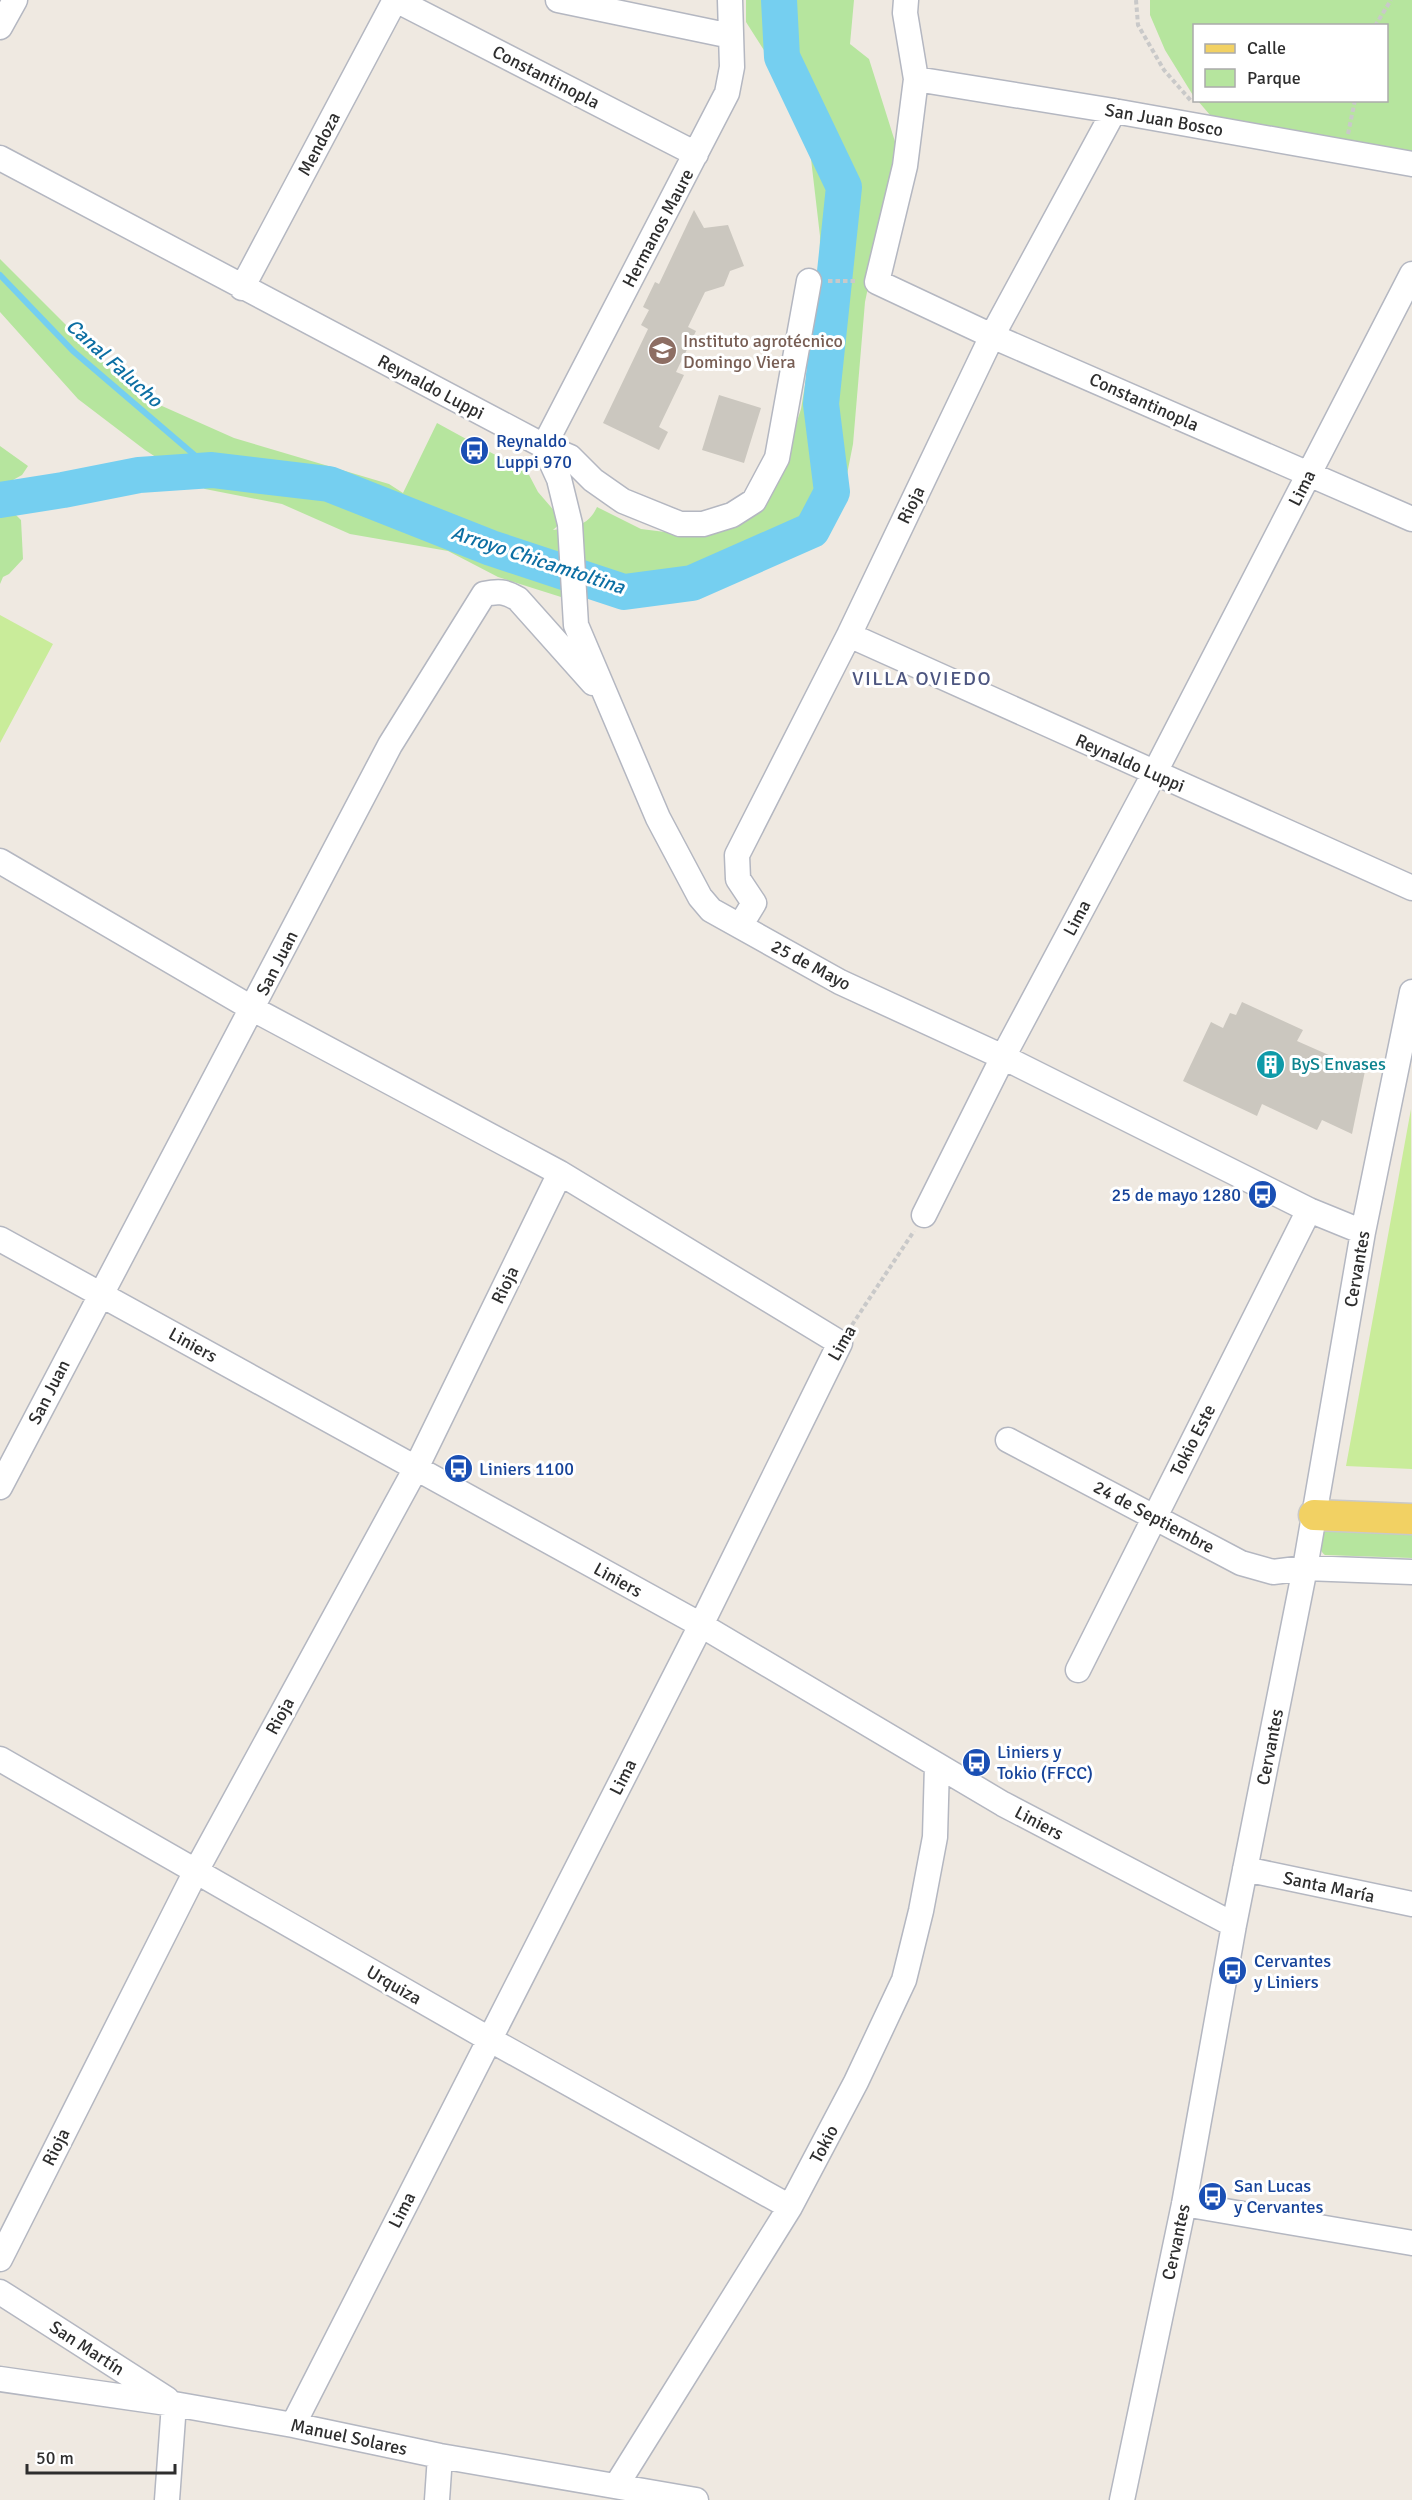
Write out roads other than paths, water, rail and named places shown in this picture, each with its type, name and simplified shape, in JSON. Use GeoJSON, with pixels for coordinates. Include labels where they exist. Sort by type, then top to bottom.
{"type":"FeatureCollection","features":[{"type":"Feature","properties":{"kind":"main road"},"geometry":{"type":"LineString","coordinates":[[1314,1515],[1412,1519]]}},
{"type":"Feature","properties":{"kind":"street"},"geometry":{"type":"LineString","coordinates":[[0,27],[15,0]]}},
{"type":"Feature","properties":{"kind":"street","name":"Constantinopla"},"geometry":{"type":"LineString","coordinates":[[396,0],[696,154]]}},
{"type":"Feature","properties":{"kind":"street","name":"Mendoza"},"geometry":{"type":"LineString","coordinates":[[242,288],[396,0]]}},
{"type":"Feature","properties":{"kind":"street"},"geometry":{"type":"LineString","coordinates":[[558,0],[731,36]]}},
{"type":"Feature","properties":{"kind":"street","name":"Hermanos Maure"},"geometry":{"type":"LineString","coordinates":[[544,446],[727,93],[732,67],[730,0]]}},
{"type":"Feature","properties":{"kind":"street"},"geometry":{"type":"LineString","coordinates":[[906,0],[905,13],[916,80]]}},
{"type":"Feature","properties":{"kind":"street","name":"Constantinopla"},"geometry":{"type":"LineString","coordinates":[[916,80],[905,166],[877,282],[992,336],[1412,519]]}},
{"type":"Feature","properties":{"kind":"street","name":"San Juan Bosco"},"geometry":{"type":"LineString","coordinates":[[916,80],[1114,111],[1412,164]]}},
{"type":"Feature","properties":{"kind":"street","name":"Rioja"},"geometry":{"type":"LineString","coordinates":[[740,926],[754,903],[738,879],[737,855],[849,635],[992,336],[1114,111]]}},
{"type":"Feature","properties":{"kind":"street","name":"Reynaldo Luppi"},"geometry":{"type":"LineString","coordinates":[[0,158],[242,288],[544,446],[570,457],[593,480],[623,501],[680,524],[703,524],[732,515],[754,501],[777,458],[809,281]]}},
{"type":"Feature","properties":{"kind":"street","name":"Lima"},"geometry":{"type":"LineString","coordinates":[[924,1215],[1003,1057],[1154,774],[1412,274]]}},
{"type":"Feature","properties":{"kind":"street","name":"25 de Mayo"},"geometry":{"type":"LineString","coordinates":[[544,446],[559,479],[570,524],[576,625],[658,818],[700,897],[711,910],[840,981],[1003,1057],[1309,1210],[1363,1232]]}},
{"type":"Feature","properties":{"kind":"street","name":"San Juan"},"geometry":{"type":"LineString","coordinates":[[0,1487],[390,745],[484,594],[499,591],[518,599],[607,699]]}},
{"type":"Feature","properties":{"kind":"street","name":"Reynaldo Luppi"},"geometry":{"type":"LineString","coordinates":[[849,635],[1412,888]]}},
{"type":"Feature","properties":{"kind":"street"},"geometry":{"type":"LineString","coordinates":[[0,861],[253,1009],[560,1173]]}},
{"type":"Feature","properties":{"kind":"street","name":"Cervantes"},"geometry":{"type":"LineString","coordinates":[[1122,2500],[1184,2204],[1234,1926],[1305,1568],[1363,1232],[1412,992]]}},
{"type":"Feature","properties":{"kind":"street","name":"Rioja"},"geometry":{"type":"LineString","coordinates":[[0,2259],[196,1870],[416,1468],[560,1173]]}},
{"type":"Feature","properties":{"kind":"street","name":"Lima"},"geometry":{"type":"LineString","coordinates":[[293,2425],[701,1626],[840,1343],[560,1173]]}},
{"type":"Feature","properties":{"kind":"street","name":"Tokio Este"},"geometry":{"type":"LineString","coordinates":[[1078,1670],[1309,1210]]}},
{"type":"Feature","properties":{"kind":"street","name":"Liniers"},"geometry":{"type":"LineString","coordinates":[[0,1239],[701,1626],[1004,1804],[1234,1926]]}},
{"type":"Feature","properties":{"kind":"street","name":"24 de Septiembre"},"geometry":{"type":"LineString","coordinates":[[1008,1440],[1257,1568],[1273,1572],[1305,1568],[1412,1572]]}},
{"type":"Feature","properties":{"kind":"street","name":"Urquiza"},"geometry":{"type":"LineString","coordinates":[[0,1759],[489,2039],[790,2207]]}},
{"type":"Feature","properties":{"kind":"street","name":"Tokio"},"geometry":{"type":"LineString","coordinates":[[616,2486],[790,2207],[856,2082],[904,1980],[921,1911],[935,1837],[937,1765]]}},
{"type":"Feature","properties":{"kind":"street","name":"Santa María"},"geometry":{"type":"LineString","coordinates":[[1245,1869],[1412,1904]]}},
{"type":"Feature","properties":{"kind":"street"},"geometry":{"type":"LineString","coordinates":[[1184,2204],[1412,2243]]}},
{"type":"Feature","properties":{"kind":"street","name":"San Martín"},"geometry":{"type":"LineString","coordinates":[[0,2292],[174,2404]]}},
{"type":"Feature","properties":{"kind":"street","name":"Manuel Solares"},"geometry":{"type":"LineString","coordinates":[[0,2379],[174,2404],[293,2425],[440,2456],[696,2500]]}},
{"type":"Feature","properties":{"kind":"street"},"geometry":{"type":"LineString","coordinates":[[167,2500],[174,2404]]}},
{"type":"Feature","properties":{"kind":"street"},"geometry":{"type":"LineString","coordinates":[[436,2500],[440,2456]]}},
{"type":"Feature","properties":{"kind":"waterway","name":"Arroyo Chicamtoltina"},"geometry":{"type":"LineString","coordinates":[[0,500],[139,475],[212,470],[329,484],[491,548],[624,592],[692,583],[812,530],[832,492],[821,404],[844,187],[782,57],[779,0]]}},
{"type":"Feature","properties":{"kind":"waterway","name":"Canal Falucho"},"geometry":{"type":"LineString","coordinates":[[0,275],[73,351],[212,470]]}},
{"type":"Feature","properties":{"kind":"place","name":"Instituto agrotécnico Domingo Viera"},"geometry":{"type":"Point","coordinates":[662,351]}},
{"type":"Feature","properties":{"kind":"place","name":"Reynaldo Luppi 970"},"geometry":{"type":"Point","coordinates":[475,451]}},
{"type":"Feature","properties":{"kind":"place","name":"ByS Envases"},"geometry":{"type":"Point","coordinates":[1270,1064]}},
{"type":"Feature","properties":{"kind":"place","name":"25 de mayo 1280"},"geometry":{"type":"Point","coordinates":[1262,1195]}},
{"type":"Feature","properties":{"kind":"place","name":"Liniers 1100"},"geometry":{"type":"Point","coordinates":[458,1469]}},
{"type":"Feature","properties":{"kind":"place","name":"Liniers y Tokio (FFCC)"},"geometry":{"type":"Point","coordinates":[976,1762]}},
{"type":"Feature","properties":{"kind":"place","name":"Cervantes y Liniers"},"geometry":{"type":"Point","coordinates":[1233,1971]}},
{"type":"Feature","properties":{"kind":"place","name":"San Lucas y Cervantes"},"geometry":{"type":"Point","coordinates":[1213,2196]}},
{"type":"Feature","properties":{"kind":"district","name":"VILLA OVIEDO"},"geometry":{"type":"Point","coordinates":[922,678]}}]}
